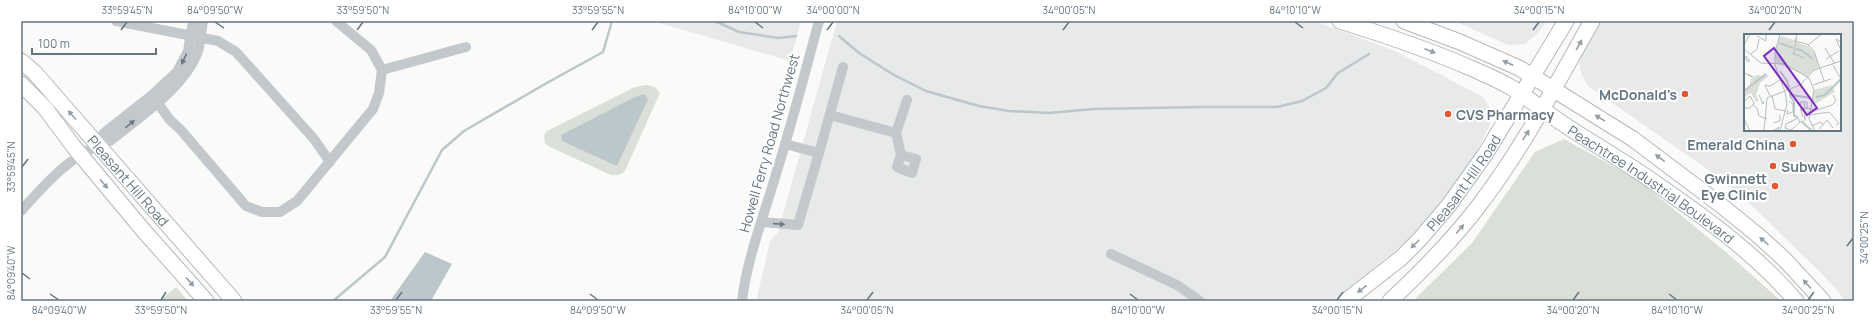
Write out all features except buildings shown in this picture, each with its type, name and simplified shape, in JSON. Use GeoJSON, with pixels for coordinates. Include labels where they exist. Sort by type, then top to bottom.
{"type":"FeatureCollection","features":[{"type":"Feature","properties":{"kind":"highway","name":"Peachtree Industrial Boulevard"},"geometry":{"type":"LineString","coordinates":[[1340,21],[1394,37],[1450,59],[1511,87],[1639,172],[1703,217],[1759,262],[1779,281],[1796,301]]}},
{"type":"Feature","properties":{"kind":"highway","name":"Peachtree Industrial Boulevard"},"geometry":{"type":"LineString","coordinates":[[1404,21],[1460,42],[1533,76],[1633,139],[1722,206],[1785,260],[1823,301]]}},
{"type":"Feature","properties":{"kind":"highway","name":"Pleasant Hill Road"},"geometry":{"type":"LineString","coordinates":[[1346,301],[1401,258],[1433,225],[1461,189],[1486,153],[1566,21]]}},
{"type":"Feature","properties":{"kind":"highway","name":"Pleasant Hill Road"},"geometry":{"type":"LineString","coordinates":[[1390,301],[1448,244],[1479,206],[1554,90],[1592,21]]}},
{"type":"Feature","properties":{"kind":"highway","name":"Pleasant Hill Road"},"geometry":{"type":"LineString","coordinates":[[21,61],[34,73],[98,144],[234,301]]}},
{"type":"Feature","properties":{"kind":"highway","name":"Pleasant Hill Road"},"geometry":{"type":"LineString","coordinates":[[21,84],[45,108],[79,154],[143,230],[206,301]]}},
{"type":"Feature","properties":{"kind":"street"},"geometry":{"type":"LineString","coordinates":[[116,21],[218,41],[236,52],[314,138],[330,162]]}},
{"type":"Feature","properties":{"kind":"street"},"geometry":{"type":"LineString","coordinates":[[21,211],[79,154],[98,144],[110,141],[157,102],[185,76],[197,53],[193,21]]}},
{"type":"Feature","properties":{"kind":"street"},"geometry":{"type":"LineString","coordinates":[[98,144],[104,133],[151,96],[177,72],[203,21]]}},
{"type":"Feature","properties":{"kind":"street"},"geometry":{"type":"LineString","coordinates":[[157,102],[170,120],[180,129],[246,206],[262,212],[280,212],[297,201],[330,162],[373,109],[379,93],[382,70],[371,50],[336,21]]}},
{"type":"Feature","properties":{"kind":"street","name":"Howell Ferry Road Northwest"},"geometry":{"type":"LineString","coordinates":[[742,301],[747,273],[819,21]]}},
{"type":"Feature","properties":{"kind":"street"},"geometry":{"type":"LineString","coordinates":[[382,70],[466,47]]}},
{"type":"Feature","properties":{"kind":"street"},"geometry":{"type":"LineString","coordinates":[[762,222],[798,225],[843,67]]}},
{"type":"Feature","properties":{"kind":"street"},"geometry":{"type":"LineString","coordinates":[[901,155],[896,134],[907,100]]}},
{"type":"Feature","properties":{"kind":"street"},"geometry":{"type":"LineString","coordinates":[[830,115],[896,134]]}},
{"type":"Feature","properties":{"kind":"street"},"geometry":{"type":"LineString","coordinates":[[785,144],[819,153]]}},
{"type":"Feature","properties":{"kind":"street"},"geometry":{"type":"LineString","coordinates":[[1111,254],[1177,285],[1200,301]]}},
{"type":"Feature","properties":{"kind":"shaded area"},"geometry":{"type":"Polygon","coordinates":[[[653,21],[801,21],[790,61],[653,21]]]}},
{"type":"Feature","properties":{"kind":"shaded area"},"geometry":{"type":"Polygon","coordinates":[[[837,21],[1314,21],[1393,50],[1484,98],[1490,108],[1490,125],[1467,170],[1411,238],[1333,301],[756,301],[770,242],[778,232],[837,21]]]}},
{"type":"Feature","properties":{"kind":"shaded area"},"geometry":{"type":"Polygon","coordinates":[[[1454,21],[1547,21],[1538,33],[1525,44],[1508,45],[1454,21]]]}},
{"type":"Feature","properties":{"kind":"shaded area"},"geometry":{"type":"Polygon","coordinates":[[[1601,21],[1854,21],[1854,301],[1846,301],[1824,276],[1744,198],[1703,166],[1589,87],[1582,76],[1579,63],[1601,21]]]}},
{"type":"Feature","properties":{"kind":"shaded area"},"geometry":{"type":"Polygon","coordinates":[[[647,85],[655,87],[660,93],[625,171],[622,173],[611,175],[550,147],[545,143],[544,135],[547,131],[635,87],[647,85]]]}},
{"type":"Feature","properties":{"kind":"shaded area"},"geometry":{"type":"Polygon","coordinates":[[[644,94],[648,99],[617,166],[562,141],[561,135],[635,97],[644,94]]]}},
{"type":"Feature","properties":{"kind":"shaded area"},"geometry":{"type":"Polygon","coordinates":[[[1564,139],[1638,180],[1727,253],[1781,301],[1413,301],[1472,243],[1535,152],[1564,139]]]}},
{"type":"Feature","properties":{"kind":"shaded area"},"geometry":{"type":"Polygon","coordinates":[[[425,252],[452,264],[431,301],[390,301],[425,252]]]}},
{"type":"Feature","properties":{"kind":"shaded area"},"geometry":{"type":"Polygon","coordinates":[[[176,287],[188,301],[159,301],[176,287]]]}},
{"type":"Feature","properties":{"kind":"waterway"},"geometry":{"type":"LineString","coordinates":[[333,301],[385,257],[442,150],[464,131],[603,52],[612,21]]}},
{"type":"Feature","properties":{"kind":"waterway"},"geometry":{"type":"LineString","coordinates":[[715,21],[739,32],[778,38],[796,36]]}},
{"type":"Feature","properties":{"kind":"waterway"},"geometry":{"type":"LineString","coordinates":[[839,36],[859,53],[894,75],[926,91],[979,106],[1009,111],[1049,113],[1093,109],[1277,107],[1302,101],[1326,88],[1338,73],[1369,54]]}},
{"type":"Feature","properties":{"kind":"place","name":"McDonald's"},"geometry":{"type":"Point","coordinates":[1685,94]}},
{"type":"Feature","properties":{"kind":"place","name":"CVS Pharmacy"},"geometry":{"type":"Point","coordinates":[1448,114]}},
{"type":"Feature","properties":{"kind":"place","name":"Emerald China"},"geometry":{"type":"Point","coordinates":[1793,144]}},
{"type":"Feature","properties":{"kind":"place","name":"Subway"},"geometry":{"type":"Point","coordinates":[1773,166]}},
{"type":"Feature","properties":{"kind":"place","name":"Gwinnett Eye Clinic"},"geometry":{"type":"Point","coordinates":[1775,186]}}]}
